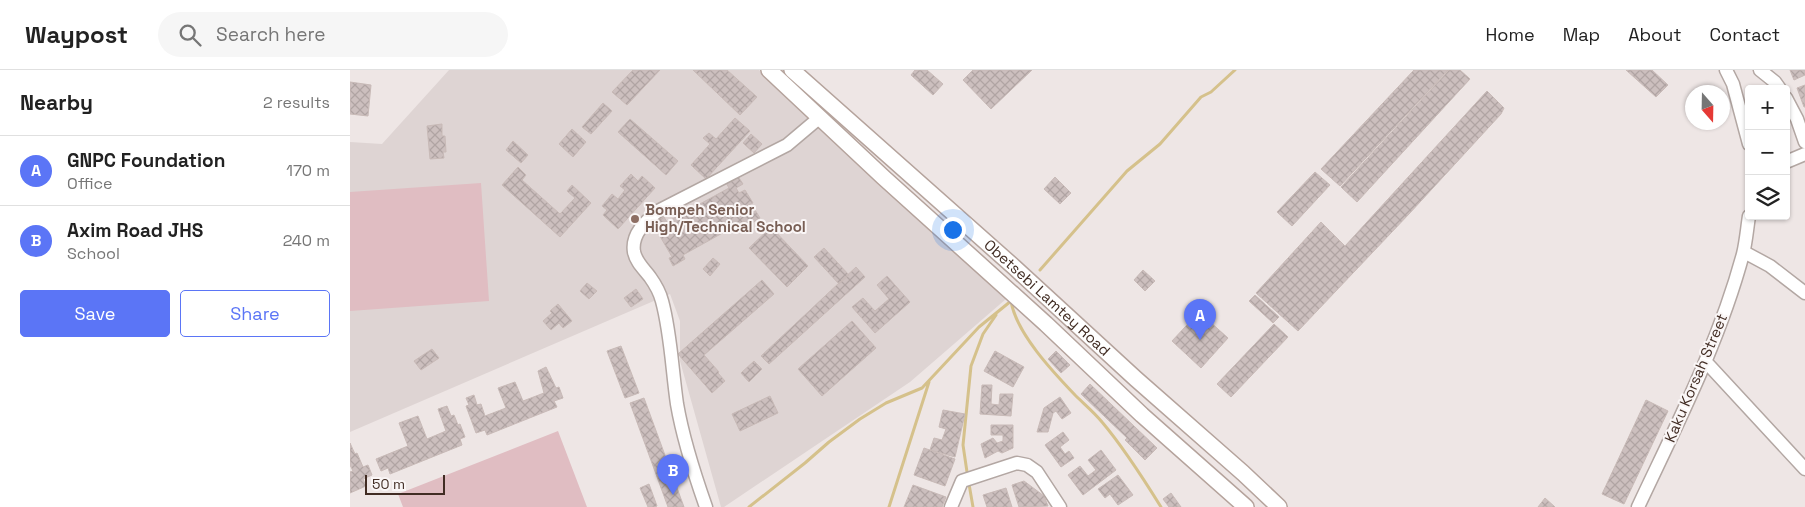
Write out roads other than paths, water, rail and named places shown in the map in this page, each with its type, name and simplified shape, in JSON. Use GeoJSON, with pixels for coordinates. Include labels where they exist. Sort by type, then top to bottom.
{"type":"FeatureCollection","features":[{"type":"Feature","properties":{"kind":"main road","name":"Obetsebi Lamtey Road"},"geometry":{"type":"LineString","coordinates":[[769,70],[819,118],[1046,324],[1142,415],[1246,507]]}},
{"type":"Feature","properties":{"kind":"main road","name":"Obetsebi Lamtey Road"},"geometry":{"type":"LineString","coordinates":[[792,70],[1243,473],[1278,507]]}},
{"type":"Feature","properties":{"kind":"street"},"geometry":{"type":"LineString","coordinates":[[1726,70],[1733,84],[1745,130]]}},
{"type":"Feature","properties":{"kind":"street"},"geometry":{"type":"LineString","coordinates":[[1760,70],[1777,85]]}},
{"type":"Feature","properties":{"kind":"street"},"geometry":{"type":"LineString","coordinates":[[1790,103],[1801,118],[1805,142]]}},
{"type":"Feature","properties":{"kind":"street"},"geometry":{"type":"LineString","coordinates":[[706,507],[692,468],[678,407],[665,311],[652,278],[638,263],[634,251],[636,237],[644,222],[658,211],[787,144],[819,118]]}},
{"type":"Feature","properties":{"kind":"street"},"geometry":{"type":"LineString","coordinates":[[1790,160],[1805,154]]}},
{"type":"Feature","properties":{"kind":"street","name":"Kaku Korsah Street"},"geometry":{"type":"LineString","coordinates":[[1638,507],[1706,362],[1744,252],[1748,220]]}},
{"type":"Feature","properties":{"kind":"street"},"geometry":{"type":"LineString","coordinates":[[1744,252],[1791,280],[1805,293]]}},
{"type":"Feature","properties":{"kind":"street"},"geometry":{"type":"LineString","coordinates":[[1706,362],[1805,469]]}},
{"type":"Feature","properties":{"kind":"street"},"geometry":{"type":"LineString","coordinates":[[951,507],[962,481],[1017,464],[1027,465],[1037,472],[1060,507]]}},
{"type":"Feature","properties":{"kind":"waterway"},"geometry":{"type":"LineString","coordinates":[[1040,270],[1127,171],[1160,144],[1201,97],[1211,92],[1235,70]]}},
{"type":"Feature","properties":{"kind":"waterway"},"geometry":{"type":"LineString","coordinates":[[1011,301],[1014,313],[1028,339],[1056,375],[1096,415],[1110,432],[1133,463],[1161,507]]}},
{"type":"Feature","properties":{"kind":"waterway"},"geometry":{"type":"LineString","coordinates":[[749,507],[860,419],[886,403],[922,388],[979,327],[1011,301]]}},
{"type":"Feature","properties":{"kind":"waterway"},"geometry":{"type":"LineString","coordinates":[[967,472],[963,445],[971,366],[983,334],[996,315]]}},
{"type":"Feature","properties":{"kind":"waterway"},"geometry":{"type":"LineString","coordinates":[[889,507],[929,382]]}},
{"type":"Feature","properties":{"kind":"waterway"},"geometry":{"type":"LineString","coordinates":[[969,484],[973,507]]}},
{"type":"Feature","properties":{"kind":"place","name":"Bompeh Senior High/Technical School"},"geometry":{"type":"Point","coordinates":[635,219]}},
{"type":"Feature","properties":{"kind":"place","name":"GNPC Foundation"},"geometry":{"type":"Point","coordinates":[1200,340]}},
{"type":"Feature","properties":{"kind":"place","name":"Axim Road JHS"},"geometry":{"type":"Point","coordinates":[673,495]}}]}
